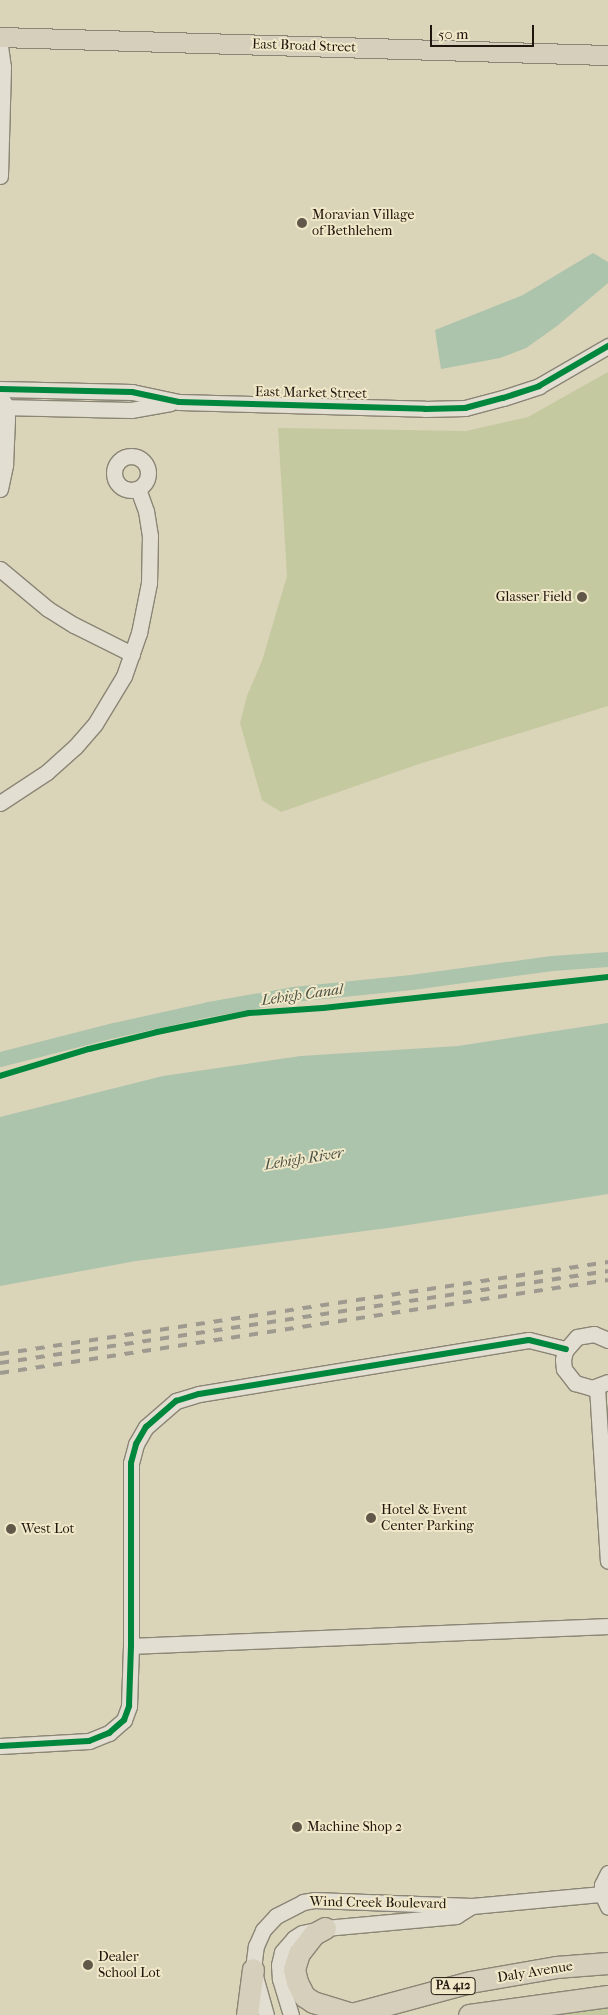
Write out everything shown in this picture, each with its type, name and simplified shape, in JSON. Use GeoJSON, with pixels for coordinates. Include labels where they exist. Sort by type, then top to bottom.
{"type":"FeatureCollection","features":[{"type":"Feature","properties":{"kind":"highway"},"geometry":{"type":"LineString","coordinates":[[325,1928],[314,1934],[299,1953],[294,1969],[297,1982],[304,1996],[313,2002],[350,2014]]}},
{"type":"Feature","properties":{"kind":"highway","name":"Daly Avenue"},"geometry":{"type":"LineString","coordinates":[[350,2014],[470,1982],[556,1967],[608,1963]]}},
{"type":"Feature","properties":{"kind":"highway"},"geometry":{"type":"LineString","coordinates":[[247,2015],[253,1970]]}},
{"type":"Feature","properties":{"kind":"highway","name":"PA 412"},"geometry":{"type":"LineString","coordinates":[[469,2015],[608,1996]]}},
{"type":"Feature","properties":{"kind":"main road","name":"East Broad Street"},"geometry":{"type":"LineString","coordinates":[[0,37],[608,55]]}},
{"type":"Feature","properties":{"kind":"street"},"geometry":{"type":"LineString","coordinates":[[0,46],[3,67],[0,176]]}},
{"type":"Feature","properties":{"kind":"street","name":"East Market Street"},"geometry":{"type":"LineString","coordinates":[[0,389],[132,392],[179,402],[425,409],[465,408],[539,386],[608,346]]}},
{"type":"Feature","properties":{"kind":"street","name":"East Market Street"},"geometry":{"type":"LineString","coordinates":[[2,403],[131,410],[179,402]]}},
{"type":"Feature","properties":{"kind":"street"},"geometry":{"type":"LineString","coordinates":[[0,489],[5,465],[2,403]]}},
{"type":"Feature","properties":{"kind":"street"},"geometry":{"type":"LineString","coordinates":[[0,803],[47,772],[76,746],[95,724],[124,676],[146,603],[150,561],[150,536],[146,511],[138,489]]}},
{"type":"Feature","properties":{"kind":"street"},"geometry":{"type":"LineString","coordinates":[[0,569],[48,609],[74,625],[132,654]]}},
{"type":"Feature","properties":{"kind":"street"},"geometry":{"type":"LineString","coordinates":[[608,1340],[594,1334],[585,1334],[577,1337],[566,1349],[563,1360],[568,1377],[583,1387],[602,1384],[608,1561]]}},
{"type":"Feature","properties":{"kind":"street"},"geometry":{"type":"LineString","coordinates":[[0,1746],[89,1741],[109,1733],[124,1720],[129,1706],[131,1646],[131,1463],[136,1444],[146,1427],[176,1401],[199,1394],[529,1340],[566,1349]]}},
{"type":"Feature","properties":{"kind":"street"},"geometry":{"type":"LineString","coordinates":[[131,1646],[608,1626]]}},
{"type":"Feature","properties":{"kind":"street","name":"Wind Creek Boulevard"},"geometry":{"type":"LineString","coordinates":[[266,2015],[253,1970],[256,1946],[264,1930],[276,1916],[303,1902],[314,1900],[472,1906],[605,1900],[602,1886],[608,1873]]}},
{"type":"Feature","properties":{"kind":"street","name":"Wind Creek Boulevard"},"geometry":{"type":"LineString","coordinates":[[291,2015],[279,1974],[280,1956],[294,1938],[302,1933],[325,1928],[456,1916],[472,1906]]}},
{"type":"Feature","properties":{"kind":"shaded area","name":"Glasser Field"},"geometry":{"type":"Polygon","coordinates":[[[608,372],[608,706],[419,764],[281,812],[262,800],[240,723],[247,696],[262,661],[287,576],[278,428],[466,431],[528,417],[608,372]]]}},
{"type":"Feature","properties":{"kind":"shaded area"},"geometry":{"type":"Polygon","coordinates":[[[608,2006],[608,2015],[513,2015],[608,2006]]]}},
{"type":"Feature","properties":{"kind":"water"},"geometry":{"type":"Polygon","coordinates":[[[593,253],[608,262],[608,283],[557,326],[526,348],[500,358],[441,369],[435,330],[523,295],[593,253]]]}},
{"type":"Feature","properties":{"kind":"water","name":"Lehigh River"},"geometry":{"type":"Polygon","coordinates":[[[608,1023],[608,1194],[395,1227],[136,1261],[0,1286],[0,1117],[163,1076],[301,1056],[458,1046],[608,1023]]]}},
{"type":"Feature","properties":{"kind":"waterway","name":"Lehigh Canal"},"geometry":{"type":"LineString","coordinates":[[0,1059],[114,1030],[209,1009],[293,994],[411,982],[552,963],[608,959]]}},
{"type":"Feature","properties":{"kind":"railway"},"geometry":{"type":"LineString","coordinates":[[0,1354],[608,1262]]}},
{"type":"Feature","properties":{"kind":"railway"},"geometry":{"type":"LineString","coordinates":[[0,1363],[608,1271]]}},
{"type":"Feature","properties":{"kind":"railway"},"geometry":{"type":"LineString","coordinates":[[0,1373],[608,1280]]}},
{"type":"Feature","properties":{"kind":"cycle path"},"geometry":{"type":"LineString","coordinates":[[0,389],[132,392],[179,402],[425,409],[465,408],[539,386],[608,346]]}},
{"type":"Feature","properties":{"kind":"cycle path"},"geometry":{"type":"LineString","coordinates":[[0,1076],[89,1049],[157,1032],[249,1013],[323,1008],[608,977]]}},
{"type":"Feature","properties":{"kind":"cycle path"},"geometry":{"type":"LineString","coordinates":[[0,1746],[89,1741],[109,1733],[124,1720],[129,1706],[131,1646],[131,1463],[136,1444],[146,1427],[176,1401],[199,1394],[529,1340],[566,1349]]}},
{"type":"Feature","properties":{"kind":"place","name":"Moravian Village of Bethlehem"},"geometry":{"type":"Point","coordinates":[302,223]}},
{"type":"Feature","properties":{"kind":"place","name":"Glasser Field"},"geometry":{"type":"Point","coordinates":[582,597]}},
{"type":"Feature","properties":{"kind":"place","name":"Hotel & Event Center Parking"},"geometry":{"type":"Point","coordinates":[371,1518]}},
{"type":"Feature","properties":{"kind":"place","name":"West Lot"},"geometry":{"type":"Point","coordinates":[11,1529]}},
{"type":"Feature","properties":{"kind":"place","name":"Machine Shop 2"},"geometry":{"type":"Point","coordinates":[297,1827]}},
{"type":"Feature","properties":{"kind":"place","name":"Dealer School Lot"},"geometry":{"type":"Point","coordinates":[88,1965]}}]}
